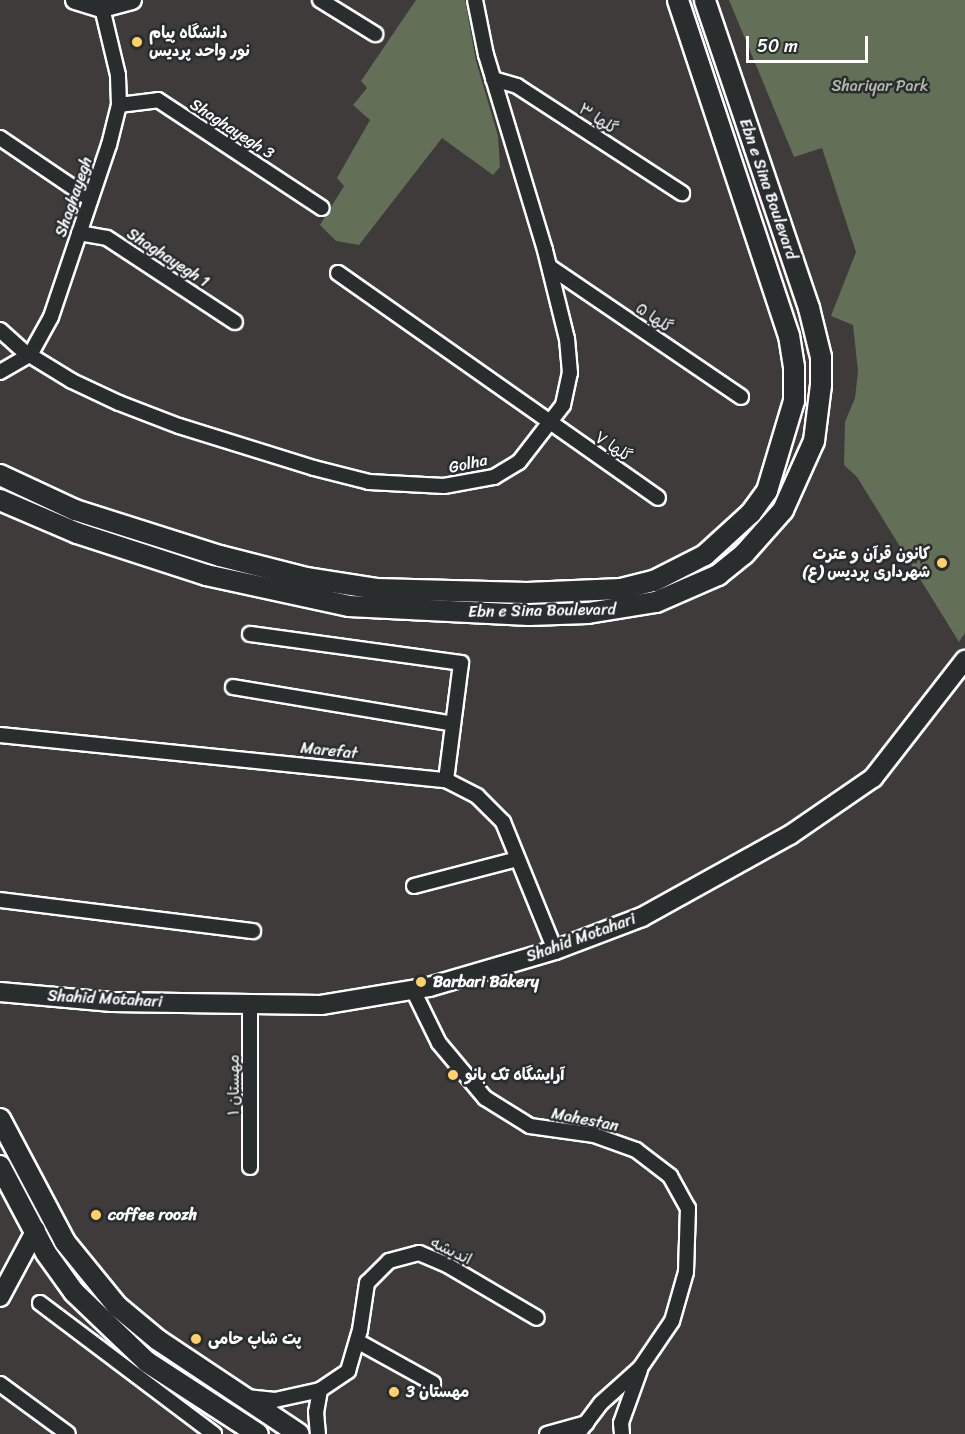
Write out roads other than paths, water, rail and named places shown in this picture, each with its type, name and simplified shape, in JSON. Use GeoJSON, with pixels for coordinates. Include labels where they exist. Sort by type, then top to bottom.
{"type":"FeatureCollection","features":[{"type":"Feature","properties":{"kind":"main road","name":"Ebn e Sina Boulevard"},"geometry":{"type":"LineString","coordinates":[[0,475],[75,510],[200,550],[306,578],[376,589],[516,593],[621,589],[654,580],[705,555],[745,519],[767,490],[794,401],[794,367],[789,336],[678,0]]}},
{"type":"Feature","properties":{"kind":"main road","name":"Ebn e Sina Boulevard"},"geometry":{"type":"LineString","coordinates":[[0,500],[66,530],[196,572],[257,589],[349,606],[529,615],[588,613],[657,602],[718,575],[783,510],[814,441],[821,376],[809,308],[705,0]]}},
{"type":"Feature","properties":{"kind":"main road"},"geometry":{"type":"LineString","coordinates":[[0,1119],[49,1213],[78,1259],[117,1306],[158,1340],[299,1434]]}},
{"type":"Feature","properties":{"kind":"main road"},"geometry":{"type":"LineString","coordinates":[[0,1166],[36,1230],[46,1253],[74,1292],[103,1323],[147,1362],[258,1434]]}},
{"type":"Feature","properties":{"kind":"main road"},"geometry":{"type":"LineString","coordinates":[[36,1230],[49,1213]]}},
{"type":"Feature","properties":{"kind":"street"},"geometry":{"type":"LineString","coordinates":[[75,0],[102,8],[132,0]]}},
{"type":"Feature","properties":{"kind":"street"},"geometry":{"type":"LineString","coordinates":[[320,0],[375,34]]}},
{"type":"Feature","properties":{"kind":"street","name":"Golha"},"geometry":{"type":"LineString","coordinates":[[0,330],[30,355],[72,381],[179,426],[369,482],[444,486],[494,477],[519,462],[563,405],[570,373],[567,339],[550,267],[493,79],[476,0]]}},
{"type":"Feature","properties":{"kind":"street","name":"Shaghayegh"},"geometry":{"type":"LineString","coordinates":[[30,355],[51,317],[119,105],[118,75],[102,8]]}},
{"type":"Feature","properties":{"kind":"street","name":"گلها ۳"},"geometry":{"type":"LineString","coordinates":[[493,79],[517,86],[682,193]]}},
{"type":"Feature","properties":{"kind":"street","name":"Shaghayegh 3"},"geometry":{"type":"LineString","coordinates":[[119,105],[158,100],[322,208]]}},
{"type":"Feature","properties":{"kind":"street"},"geometry":{"type":"LineString","coordinates":[[0,138],[90,199]]}},
{"type":"Feature","properties":{"kind":"street","name":"Shaghayegh 1"},"geometry":{"type":"LineString","coordinates":[[79,233],[107,238],[235,322]]}},
{"type":"Feature","properties":{"kind":"street","name":"گلها ۵"},"geometry":{"type":"LineString","coordinates":[[550,267],[741,397]]}},
{"type":"Feature","properties":{"kind":"street","name":"گلها ۷"},"geometry":{"type":"LineString","coordinates":[[338,273],[549,424],[658,498]]}},
{"type":"Feature","properties":{"kind":"street"},"geometry":{"type":"LineString","coordinates":[[0,372],[30,355]]}},
{"type":"Feature","properties":{"kind":"street"},"geometry":{"type":"LineString","coordinates":[[250,634],[461,663],[446,780]]}},
{"type":"Feature","properties":{"kind":"street","name":"Shahid Motahari"},"geometry":{"type":"LineString","coordinates":[[0,992],[112,1002],[321,1005],[413,990],[555,950],[642,917],[790,835],[873,778],[944,690],[965,660]]}},
{"type":"Feature","properties":{"kind":"street"},"geometry":{"type":"LineString","coordinates":[[233,687],[453,724]]}},
{"type":"Feature","properties":{"kind":"street"},"geometry":{"type":"LineString","coordinates":[[944,690],[965,687]]}},
{"type":"Feature","properties":{"kind":"street","name":"Marefat"},"geometry":{"type":"LineString","coordinates":[[0,735],[446,780],[477,796],[503,822],[555,950]]}},
{"type":"Feature","properties":{"kind":"street"},"geometry":{"type":"LineString","coordinates":[[414,886],[518,859]]}},
{"type":"Feature","properties":{"kind":"street"},"geometry":{"type":"LineString","coordinates":[[0,900],[253,931]]}},
{"type":"Feature","properties":{"kind":"street","name":"Mahestan"},"geometry":{"type":"LineString","coordinates":[[413,990],[439,1043],[485,1098],[507,1114],[530,1126],[617,1142],[656,1162],[681,1193],[690,1227],[686,1272],[672,1321],[640,1368]]}},
{"type":"Feature","properties":{"kind":"street","name":"مهستان ۱"},"geometry":{"type":"LineString","coordinates":[[250,1004],[250,1167]]}},
{"type":"Feature","properties":{"kind":"street"},"geometry":{"type":"LineString","coordinates":[[0,1297],[36,1230]]}},
{"type":"Feature","properties":{"kind":"street","name":"اندیشه"},"geometry":{"type":"LineString","coordinates":[[320,1390],[348,1371],[357,1341],[367,1283],[389,1261],[418,1253],[447,1265],[537,1318]]}},
{"type":"Feature","properties":{"kind":"street"},"geometry":{"type":"LineString","coordinates":[[40,1303],[214,1434]]}},
{"type":"Feature","properties":{"kind":"street"},"geometry":{"type":"LineString","coordinates":[[357,1341],[433,1383]]}},
{"type":"Feature","properties":{"kind":"street"},"geometry":{"type":"LineString","coordinates":[[547,1434],[582,1428],[601,1403],[640,1368]]}},
{"type":"Feature","properties":{"kind":"street"},"geometry":{"type":"LineString","coordinates":[[622,1434],[621,1423],[640,1368]]}},
{"type":"Feature","properties":{"kind":"street"},"geometry":{"type":"LineString","coordinates":[[0,1384],[68,1434]]}},
{"type":"Feature","properties":{"kind":"street"},"geometry":{"type":"LineString","coordinates":[[244,1397],[275,1400],[320,1390],[316,1412],[318,1434]]}},
{"type":"Feature","properties":{"kind":"place","name":"دانشگاه پیام نور واحد پردیس"},"geometry":{"type":"Point","coordinates":[137,42]}},
{"type":"Feature","properties":{"kind":"place","name":"کانون قرآن و عترت (ع) شهرداری پردیس"},"geometry":{"type":"Point","coordinates":[942,563]}},
{"type":"Feature","properties":{"kind":"place","name":"Barbari Bakery"},"geometry":{"type":"Point","coordinates":[421,982]}},
{"type":"Feature","properties":{"kind":"place","name":"آرایشگاه تک بانو"},"geometry":{"type":"Point","coordinates":[453,1075]}},
{"type":"Feature","properties":{"kind":"place","name":"coffee roozh"},"geometry":{"type":"Point","coordinates":[96,1215]}},
{"type":"Feature","properties":{"kind":"place","name":"پت شاپ حامی"},"geometry":{"type":"Point","coordinates":[196,1339]}},
{"type":"Feature","properties":{"kind":"place","name":"مهستان 3"},"geometry":{"type":"Point","coordinates":[394,1392]}},
{"type":"Feature","properties":{"kind":"park label","name":"Shariyar Park"},"geometry":{"type":"Point","coordinates":[880,86]}}]}
